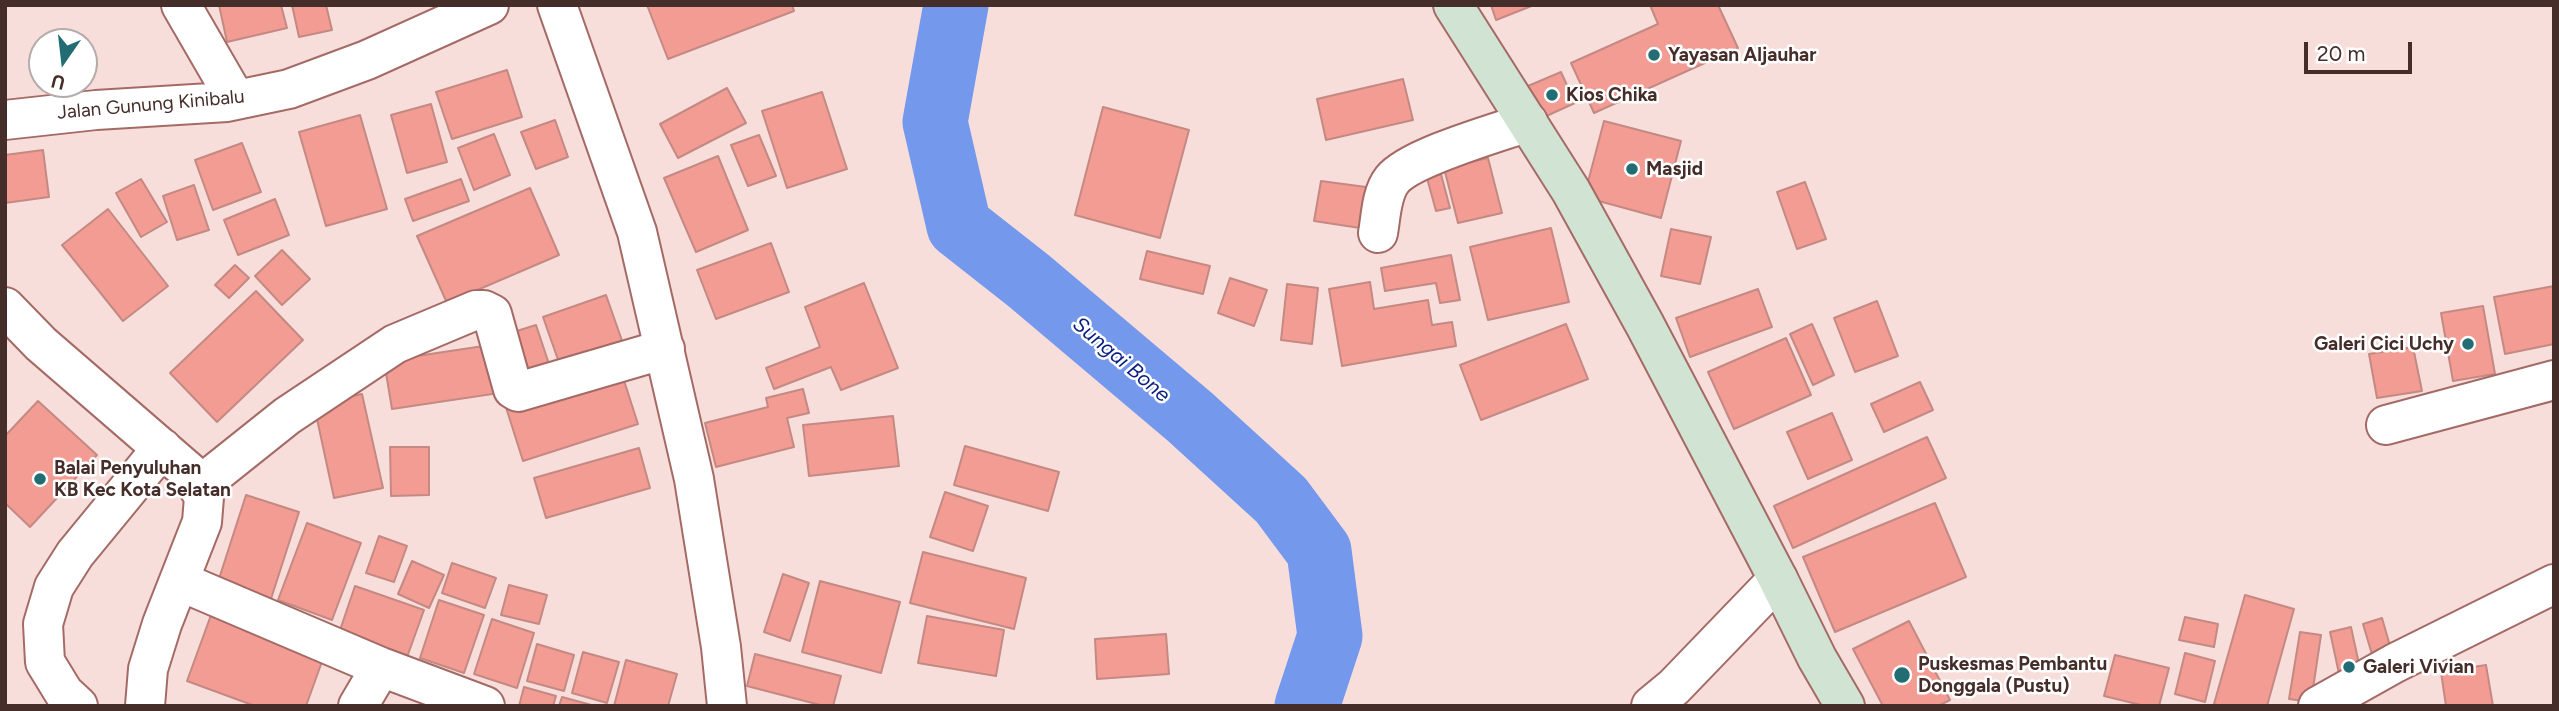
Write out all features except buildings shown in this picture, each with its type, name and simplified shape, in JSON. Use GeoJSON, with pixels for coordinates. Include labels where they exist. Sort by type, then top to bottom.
{"type":"FeatureCollection","features":[{"type":"Feature","properties":{"kind":"street"},"geometry":{"type":"LineString","coordinates":[[181,5],[236,100]]}},
{"type":"Feature","properties":{"kind":"street","name":"Jalan Gunung Kinibalu"},"geometry":{"type":"LineString","coordinates":[[5,120],[96,110],[236,100],[289,89],[332,75],[489,5]]}},
{"type":"Feature","properties":{"kind":"street"},"geometry":{"type":"LineString","coordinates":[[557,5],[637,232],[694,479],[721,647],[727,706]]}},
{"type":"Feature","properties":{"kind":"street"},"geometry":{"type":"LineString","coordinates":[[1453,5],[1571,191],[1645,325],[1779,579],[1817,658],[1845,706]]}},
{"type":"Feature","properties":{"kind":"street"},"geometry":{"type":"LineString","coordinates":[[1378,233],[1384,198],[1392,180],[1406,169],[1528,122]]}},
{"type":"Feature","properties":{"kind":"street"},"geometry":{"type":"LineString","coordinates":[[5,307],[41,344],[189,472],[204,497],[202,522],[148,669],[145,706]]}},
{"type":"Feature","properties":{"kind":"street"},"geometry":{"type":"LineString","coordinates":[[198,487],[287,415],[395,344],[476,310],[492,314],[513,389],[518,392],[665,349]]}},
{"type":"Feature","properties":{"kind":"street"},"geometry":{"type":"LineString","coordinates":[[2386,425],[2554,380]]}},
{"type":"Feature","properties":{"kind":"street"},"geometry":{"type":"LineString","coordinates":[[78,706],[64,693],[45,662],[43,624],[54,587],[75,554],[162,448]]}},
{"type":"Feature","properties":{"kind":"street"},"geometry":{"type":"LineString","coordinates":[[1651,706],[1674,687],[1779,579]]}},
{"type":"Feature","properties":{"kind":"street"},"geometry":{"type":"LineString","coordinates":[[179,581],[381,667],[485,706]]}},
{"type":"Feature","properties":{"kind":"street"},"geometry":{"type":"LineString","coordinates":[[2318,706],[2395,663],[2554,584]]}},
{"type":"Feature","properties":{"kind":"street"},"geometry":{"type":"LineString","coordinates":[[358,706],[381,667]]}},
{"type":"Feature","properties":{"kind":"waterway","name":"Sungai Bone"},"geometry":{"type":"LineString","coordinates":[[956,5],[935,122],[959,226],[1029,281],[1190,417],[1281,500],[1319,551],[1330,636],[1307,706]]}},
{"type":"Feature","properties":{"kind":"place","name":"Yayasan Aljauhar"},"geometry":{"type":"Point","coordinates":[1654,55]}},
{"type":"Feature","properties":{"kind":"place","name":"Kios Chika"},"geometry":{"type":"Point","coordinates":[1552,95]}},
{"type":"Feature","properties":{"kind":"place","name":"Masjid"},"geometry":{"type":"Point","coordinates":[1632,169]}},
{"type":"Feature","properties":{"kind":"place","name":"Galeri Cici Uchy"},"geometry":{"type":"Point","coordinates":[2468,344]}},
{"type":"Feature","properties":{"kind":"place","name":"Balai Penyuluhan KB Kec Kota Selatan"},"geometry":{"type":"Point","coordinates":[40,479]}},
{"type":"Feature","properties":{"kind":"place","name":"Galeri Vivian"},"geometry":{"type":"Point","coordinates":[2349,667]}},
{"type":"Feature","properties":{"kind":"place","name":"Puskesmas Pembantu Donggala (Pustu)"},"geometry":{"type":"Point","coordinates":[1902,675]}}]}
